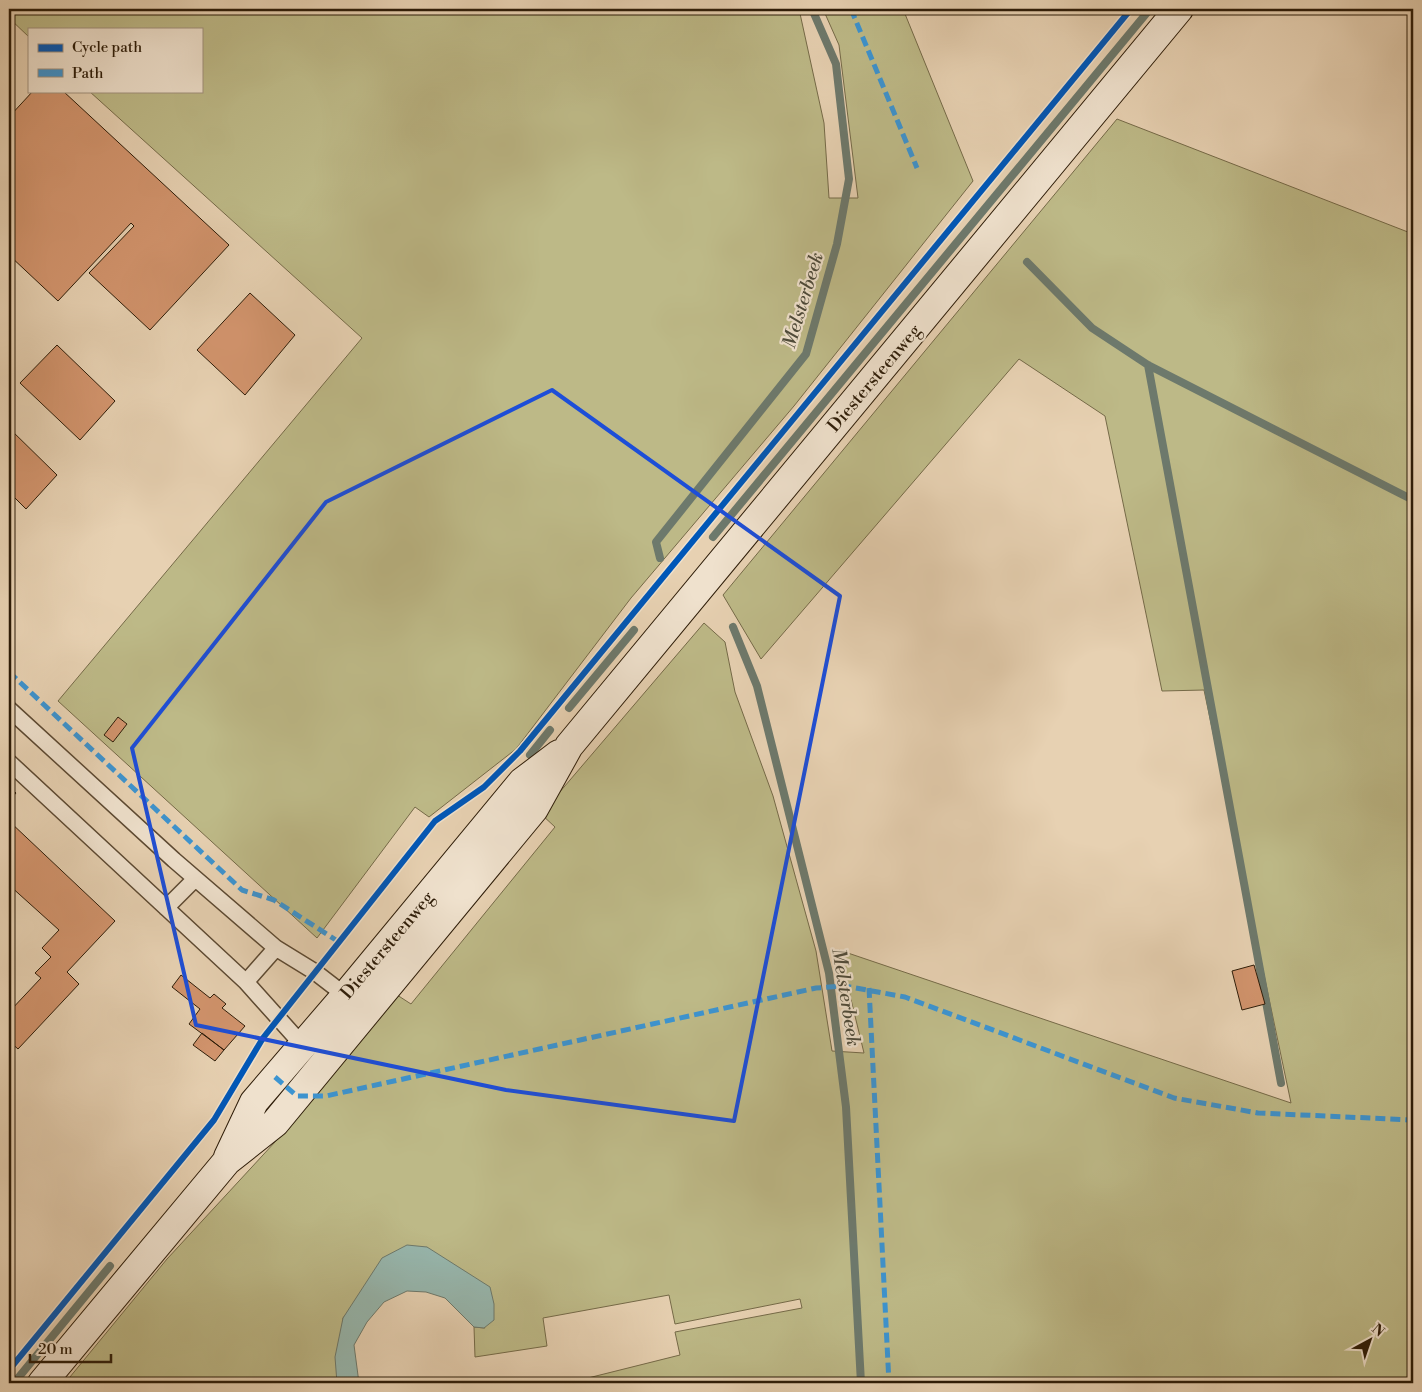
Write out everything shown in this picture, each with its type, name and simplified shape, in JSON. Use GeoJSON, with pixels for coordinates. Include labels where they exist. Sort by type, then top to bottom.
{"type":"FeatureCollection","features":[{"type":"Feature","properties":{"kind":"main road","name":"Diestersteenweg"},"geometry":{"type":"LineString","coordinates":[[227,1160],[254,1102],[302,1046],[356,1004],[534,809],[570,746],[1179,9]]}},
{"type":"Feature","properties":{"kind":"main road","name":"Diestersteenweg"},"geometry":{"type":"LineString","coordinates":[[42,1383],[227,1160],[275,1123],[324,1062],[356,1004]]}},
{"type":"Feature","properties":{"kind":"lane"},"geometry":{"type":"LineString","coordinates":[[9,709],[195,879],[276,948],[315,972],[356,1004]]}},
{"type":"Feature","properties":{"kind":"lane"},"geometry":{"type":"LineString","coordinates":[[9,762],[246,982],[302,1046],[324,1062]]}},
{"type":"Feature","properties":{"kind":"lane"},"geometry":{"type":"LineString","coordinates":[[166,908],[195,879]]}},
{"type":"Feature","properties":{"kind":"lane"},"geometry":{"type":"LineString","coordinates":[[246,982],[276,948]]}},
{"type":"Feature","properties":{"kind":"highlighted area"},"geometry":{"type":"Polygon","coordinates":[[[552,390],[840,596],[734,1121],[506,1090],[196,1025],[132,748],[326,502],[552,390]]]}},
{"type":"Feature","properties":{"kind":"shaded area"},"geometry":{"type":"Polygon","coordinates":[[[9,9],[799,9],[824,123],[829,198],[858,198],[839,45],[823,9],[903,9],[973,181],[794,406],[631,598],[516,749],[429,817],[415,807],[317,938],[58,701],[362,338],[90,92],[202,92],[202,28],[28,28],[28,36],[9,18],[9,9]]]}},
{"type":"Feature","properties":{"kind":"shaded area"},"geometry":{"type":"Polygon","coordinates":[[[1117,119],[1413,234],[1413,1383],[568,1383],[680,1355],[675,1332],[802,1308],[800,1299],[675,1324],[669,1295],[543,1318],[547,1346],[475,1357],[474,1327],[485,1328],[427,1247],[357,1300],[343,1318],[337,1383],[65,1383],[167,1259],[299,1116],[394,993],[411,1004],[555,827],[541,814],[704,623],[725,642],[735,692],[773,796],[816,951],[832,1051],[864,1053],[839,950],[1291,1103],[1204,690],[1162,691],[1105,416],[1019,359],[761,659],[723,595],[1117,119]]]}},
{"type":"Feature","properties":{"kind":"water"},"geometry":{"type":"Polygon","coordinates":[[[407,1245],[427,1247],[490,1287],[494,1304],[494,1320],[484,1328],[474,1327],[445,1298],[426,1292],[407,1291],[384,1302],[367,1322],[354,1345],[359,1383],[337,1383],[335,1357],[343,1318],[382,1258],[407,1245]]]}},
{"type":"Feature","properties":{"kind":"building"},"geometry":{"type":"Polygon","coordinates":[[[32,92],[64,92],[229,245],[150,330],[89,273],[134,226],[131,223],[58,301],[9,255],[9,117],[32,92]]]}},
{"type":"Feature","properties":{"kind":"building"},"geometry":{"type":"Polygon","coordinates":[[[250,293],[295,335],[245,395],[197,350],[250,293]]]}},
{"type":"Feature","properties":{"kind":"building"},"geometry":{"type":"Polygon","coordinates":[[[57,345],[115,401],[80,440],[20,383],[57,345]]]}},
{"type":"Feature","properties":{"kind":"building"},"geometry":{"type":"Polygon","coordinates":[[[9,428],[57,475],[26,509],[9,492],[9,428]]]}},
{"type":"Feature","properties":{"kind":"building"},"geometry":{"type":"Polygon","coordinates":[[[118,717],[127,724],[113,742],[104,735],[118,717]]]}},
{"type":"Feature","properties":{"kind":"building"},"geometry":{"type":"Polygon","coordinates":[[[9,786],[16,793],[9,801],[9,786]]]}},
{"type":"Feature","properties":{"kind":"building"},"geometry":{"type":"Polygon","coordinates":[[[9,821],[115,921],[67,972],[79,984],[18,1049],[9,1041],[9,1012],[41,978],[35,973],[51,957],[42,948],[59,930],[9,885],[9,821]]]}},
{"type":"Feature","properties":{"kind":"building"},"geometry":{"type":"Polygon","coordinates":[[[1254,965],[1265,1004],[1242,1010],[1232,971],[1254,965]]]}},
{"type":"Feature","properties":{"kind":"building"},"geometry":{"type":"Polygon","coordinates":[[[181,975],[210,998],[214,994],[226,1004],[222,1008],[245,1026],[224,1050],[189,1024],[200,1009],[172,987],[181,975]]]}},
{"type":"Feature","properties":{"kind":"building"},"geometry":{"type":"Polygon","coordinates":[[[202,1033],[224,1050],[215,1061],[193,1045],[202,1033]]]}},
{"type":"Feature","properties":{"kind":"waterway","name":"Melsterbeek"},"geometry":{"type":"LineString","coordinates":[[660,558],[656,542],[806,354],[837,244],[849,179],[836,64],[812,9]]}},
{"type":"Feature","properties":{"kind":"waterway"},"geometry":{"type":"LineString","coordinates":[[713,537],[1150,9]]}},
{"type":"Feature","properties":{"kind":"waterway"},"geometry":{"type":"LineString","coordinates":[[1027,262],[1092,328],[1148,365],[1413,500]]}},
{"type":"Feature","properties":{"kind":"waterway"},"geometry":{"type":"LineString","coordinates":[[1148,365],[1281,1083]]}},
{"type":"Feature","properties":{"kind":"waterway","name":"Melsterbeek"},"geometry":{"type":"LineString","coordinates":[[733,627],[757,686],[829,973],[846,1107],[861,1383]]}},
{"type":"Feature","properties":{"kind":"waterway"},"geometry":{"type":"LineString","coordinates":[[569,708],[634,630]]}},
{"type":"Feature","properties":{"kind":"waterway"},"geometry":{"type":"LineString","coordinates":[[530,755],[550,730]]}},
{"type":"Feature","properties":{"kind":"waterway"},"geometry":{"type":"LineString","coordinates":[[14,1383],[110,1266]]}},
{"type":"Feature","properties":{"kind":"marked path"},"geometry":{"type":"LineString","coordinates":[[851,9],[917,168]]}},
{"type":"Feature","properties":{"kind":"marked path"},"geometry":{"type":"LineString","coordinates":[[9,672],[242,890],[274,900],[339,942]]}},
{"type":"Feature","properties":{"kind":"marked path"},"geometry":{"type":"LineString","coordinates":[[275,1077],[297,1096],[326,1096],[816,988],[845,986],[905,997],[1174,1098],[1258,1113],[1413,1120]]}},
{"type":"Feature","properties":{"kind":"marked path"},"geometry":{"type":"LineString","coordinates":[[869,988],[889,1383]]}},
{"type":"Feature","properties":{"kind":"cycle path"},"geometry":{"type":"LineString","coordinates":[[9,1370],[214,1120],[263,1038],[435,821],[484,787],[520,751],[1131,9]]}}]}
